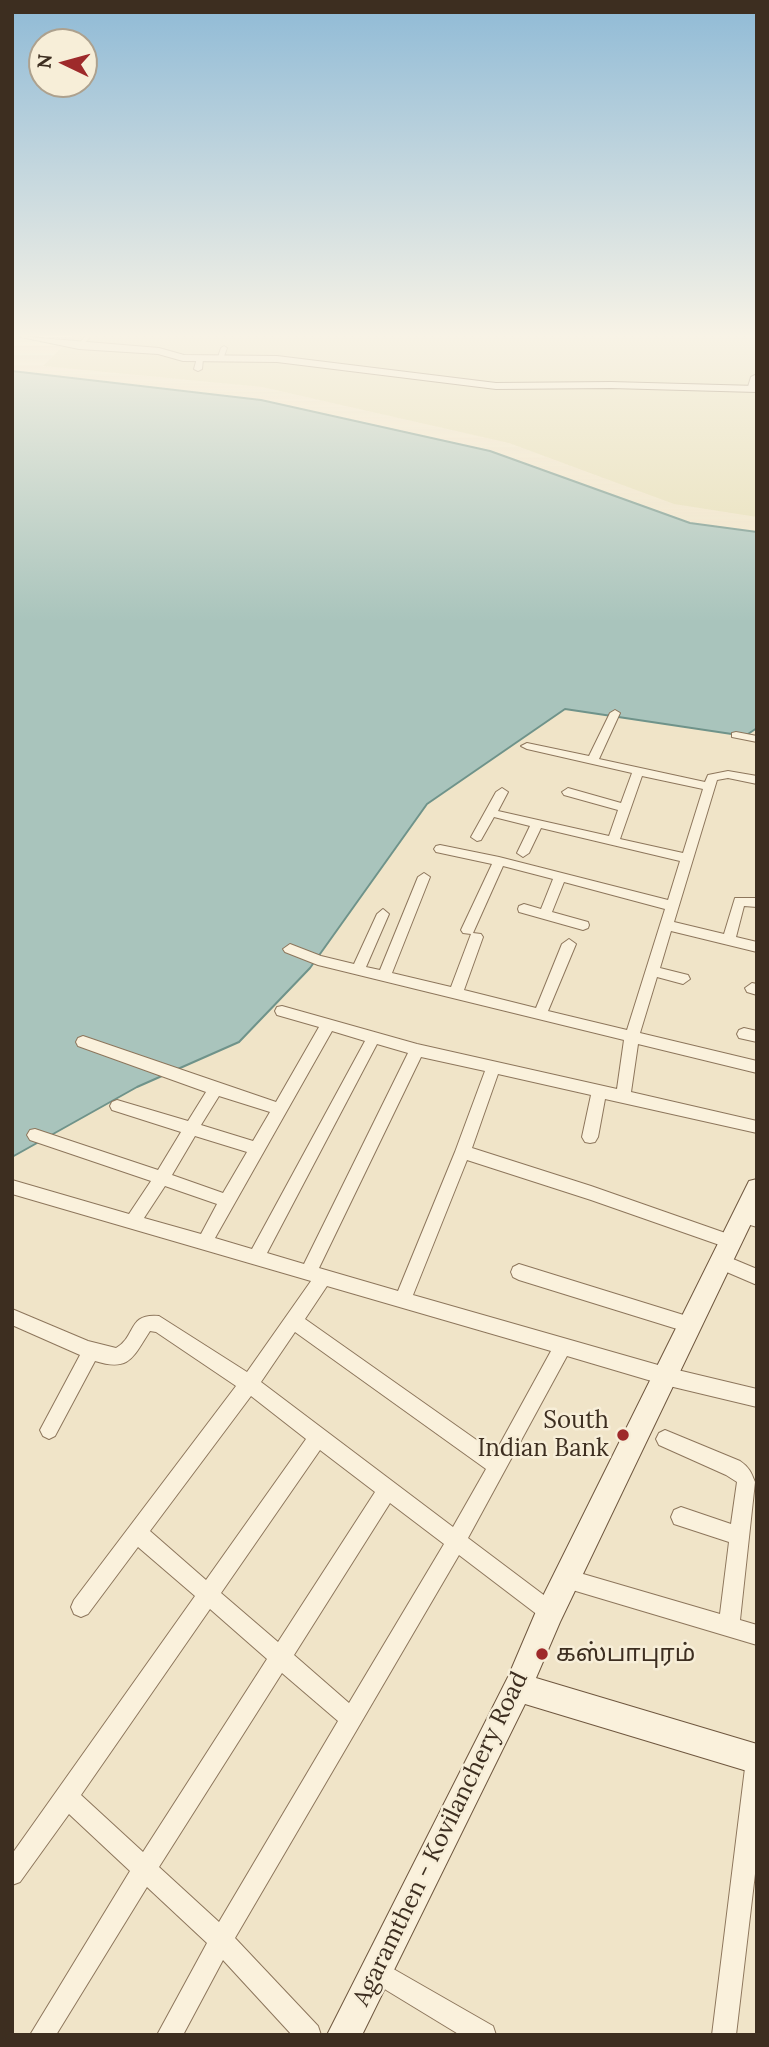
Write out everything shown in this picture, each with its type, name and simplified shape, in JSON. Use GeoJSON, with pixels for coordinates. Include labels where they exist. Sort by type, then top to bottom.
{"type":"FeatureCollection","features":[{"type":"Feature","properties":{"kind":"street"},"geometry":{"type":"LineString","coordinates":[[592,761],[615,713]]}},
{"type":"Feature","properties":{"kind":"street"},"geometry":{"type":"LineString","coordinates":[[736,735],[757,739]]}},
{"type":"Feature","properties":{"kind":"street"},"geometry":{"type":"LineString","coordinates":[[527,746],[709,788]]}},
{"type":"Feature","properties":{"kind":"street"},"geometry":{"type":"LineString","coordinates":[[613,841],[638,772]]}},
{"type":"Feature","properties":{"kind":"street"},"geometry":{"type":"LineString","coordinates":[[623,1097],[632,1036],[712,778],[719,774],[757,780]]}},
{"type":"Feature","properties":{"kind":"street"},"geometry":{"type":"LineString","coordinates":[[477,837],[502,792]]}},
{"type":"Feature","properties":{"kind":"street"},"geometry":{"type":"LineString","coordinates":[[568,792],[625,808]]}},
{"type":"Feature","properties":{"kind":"street"},"geometry":{"type":"LineString","coordinates":[[491,813],[687,858]]}},
{"type":"Feature","properties":{"kind":"street"},"geometry":{"type":"LineString","coordinates":[[523,853],[537,823]]}},
{"type":"Feature","properties":{"kind":"street"},"geometry":{"type":"LineString","coordinates":[[440,849],[499,861],[672,906]]}},
{"type":"Feature","properties":{"kind":"street"},"geometry":{"type":"LineString","coordinates":[[456,993],[472,933],[499,861]]}},
{"type":"Feature","properties":{"kind":"street"},"geometry":{"type":"LineString","coordinates":[[384,976],[424,877]]}},
{"type":"Feature","properties":{"kind":"street"},"geometry":{"type":"LineString","coordinates":[[545,915],[560,877]]}},
{"type":"Feature","properties":{"kind":"street"},"geometry":{"type":"LineString","coordinates":[[729,940],[739,901],[757,903]]}},
{"type":"Feature","properties":{"kind":"street"},"geometry":{"type":"LineString","coordinates":[[524,909],[583,925]]}},
{"type":"Feature","properties":{"kind":"street"},"geometry":{"type":"LineString","coordinates":[[358,970],[383,914]]}},
{"type":"Feature","properties":{"kind":"street"},"geometry":{"type":"LineString","coordinates":[[666,925],[757,947]]}},
{"type":"Feature","properties":{"kind":"street"},"geometry":{"type":"LineString","coordinates":[[540,1014],[569,944]]}},
{"type":"Feature","properties":{"kind":"street"},"geometry":{"type":"LineString","coordinates":[[290,949],[318,961],[757,1067]]}},
{"type":"Feature","properties":{"kind":"street"},"geometry":{"type":"LineString","coordinates":[[652,971],[683,979]]}},
{"type":"Feature","properties":{"kind":"street"},"geometry":{"type":"LineString","coordinates":[[282,1011],[418,1051],[757,1128]]}},
{"type":"Feature","properties":{"kind":"street"},"geometry":{"type":"LineString","coordinates":[[205,1242],[329,1023]]}},
{"type":"Feature","properties":{"kind":"street"},"geometry":{"type":"LineString","coordinates":[[256,1257],[374,1037]]}},
{"type":"Feature","properties":{"kind":"street"},"geometry":{"type":"LineString","coordinates":[[83,1042],[279,1109]]}},
{"type":"Feature","properties":{"kind":"street"},"geometry":{"type":"LineString","coordinates":[[81,1607],[138,1534],[294,1321],[418,1051]]}},
{"type":"Feature","properties":{"kind":"street"},"geometry":{"type":"LineString","coordinates":[[403,1299],[463,1152],[493,1068]]}},
{"type":"Feature","properties":{"kind":"street"},"geometry":{"type":"LineString","coordinates":[[132,1222],[215,1089]]}},
{"type":"Feature","properties":{"kind":"street"},"geometry":{"type":"LineString","coordinates":[[590,1137],[599,1092]]}},
{"type":"Feature","properties":{"kind":"street"},"geometry":{"type":"LineString","coordinates":[[117,1106],[258,1149]]}},
{"type":"Feature","properties":{"kind":"street"},"geometry":{"type":"LineString","coordinates":[[36,1135],[227,1201]]}},
{"type":"Feature","properties":{"kind":"street"},"geometry":{"type":"LineString","coordinates":[[463,1152],[603,1197],[726,1252],[757,1277]]}},
{"type":"Feature","properties":{"kind":"street"},"geometry":{"type":"LineString","coordinates":[[12,1187],[665,1376],[757,1398]]}},
{"type":"Feature","properties":{"kind":"street","name":"Agaramthen - Kovilanchery Road"},"geometry":{"type":"LineString","coordinates":[[344,2035],[518,1687],[550,1612],[726,1252],[750,1218],[757,1188]]}},
{"type":"Feature","properties":{"kind":"street"},"geometry":{"type":"LineString","coordinates":[[519,1272],[690,1325]]}},
{"type":"Feature","properties":{"kind":"street"},"geometry":{"type":"LineString","coordinates":[[12,1317],[91,1351],[116,1358],[125,1354],[146,1323],[159,1324],[249,1384],[550,1612]]}},
{"type":"Feature","properties":{"kind":"street"},"geometry":{"type":"LineString","coordinates":[[294,1321],[496,1465]]}},
{"type":"Feature","properties":{"kind":"street"},"geometry":{"type":"LineString","coordinates":[[169,2035],[221,1940],[457,1540],[564,1345]]}},
{"type":"Feature","properties":{"kind":"street"},"geometry":{"type":"LineString","coordinates":[[49,1430],[91,1351]]}},
{"type":"Feature","properties":{"kind":"street"},"geometry":{"type":"LineString","coordinates":[[12,1874],[318,1437]]}},
{"type":"Feature","properties":{"kind":"street"},"geometry":{"type":"LineString","coordinates":[[665,1439],[742,1473],[746,1482],[729,1627]]}},
{"type":"Feature","properties":{"kind":"street"},"geometry":{"type":"LineString","coordinates":[[42,2035],[387,1490]]}},
{"type":"Feature","properties":{"kind":"street"},"geometry":{"type":"LineString","coordinates":[[681,1517],[740,1536]]}},
{"type":"Feature","properties":{"kind":"street"},"geometry":{"type":"LineString","coordinates":[[138,1534],[282,1655],[352,1718]]}},
{"type":"Feature","properties":{"kind":"street"},"geometry":{"type":"LineString","coordinates":[[566,1579],[757,1635]]}},
{"type":"Feature","properties":{"kind":"street"},"geometry":{"type":"LineString","coordinates":[[518,1687],[757,1760],[724,2035]]}},
{"type":"Feature","properties":{"kind":"street"},"geometry":{"type":"LineString","coordinates":[[67,1797],[221,1940],[309,2035]]}},
{"type":"Feature","properties":{"kind":"street"},"geometry":{"type":"LineString","coordinates":[[376,1971],[484,2035]]}},
{"type":"Feature","properties":{"kind":"shaded area"},"geometry":{"type":"Polygon","coordinates":[[[458,432],[757,432],[757,517],[674,504],[509,443],[458,432]]]}},
{"type":"Feature","properties":{"kind":"water"},"geometry":{"type":"Polygon","coordinates":[[[12,432],[403,432],[490,451],[690,523],[757,532],[757,728],[745,736],[565,709],[427,804],[310,968],[239,1042],[137,1087],[12,1157],[12,432]]]}},
{"type":"Feature","properties":{"kind":"place","name":"South Indian Bank"},"geometry":{"type":"Point","coordinates":[623,1435]}},
{"type":"Feature","properties":{"kind":"place","name":"கஸ்பாபுரம்"},"geometry":{"type":"Point","coordinates":[542,1654]}}]}
